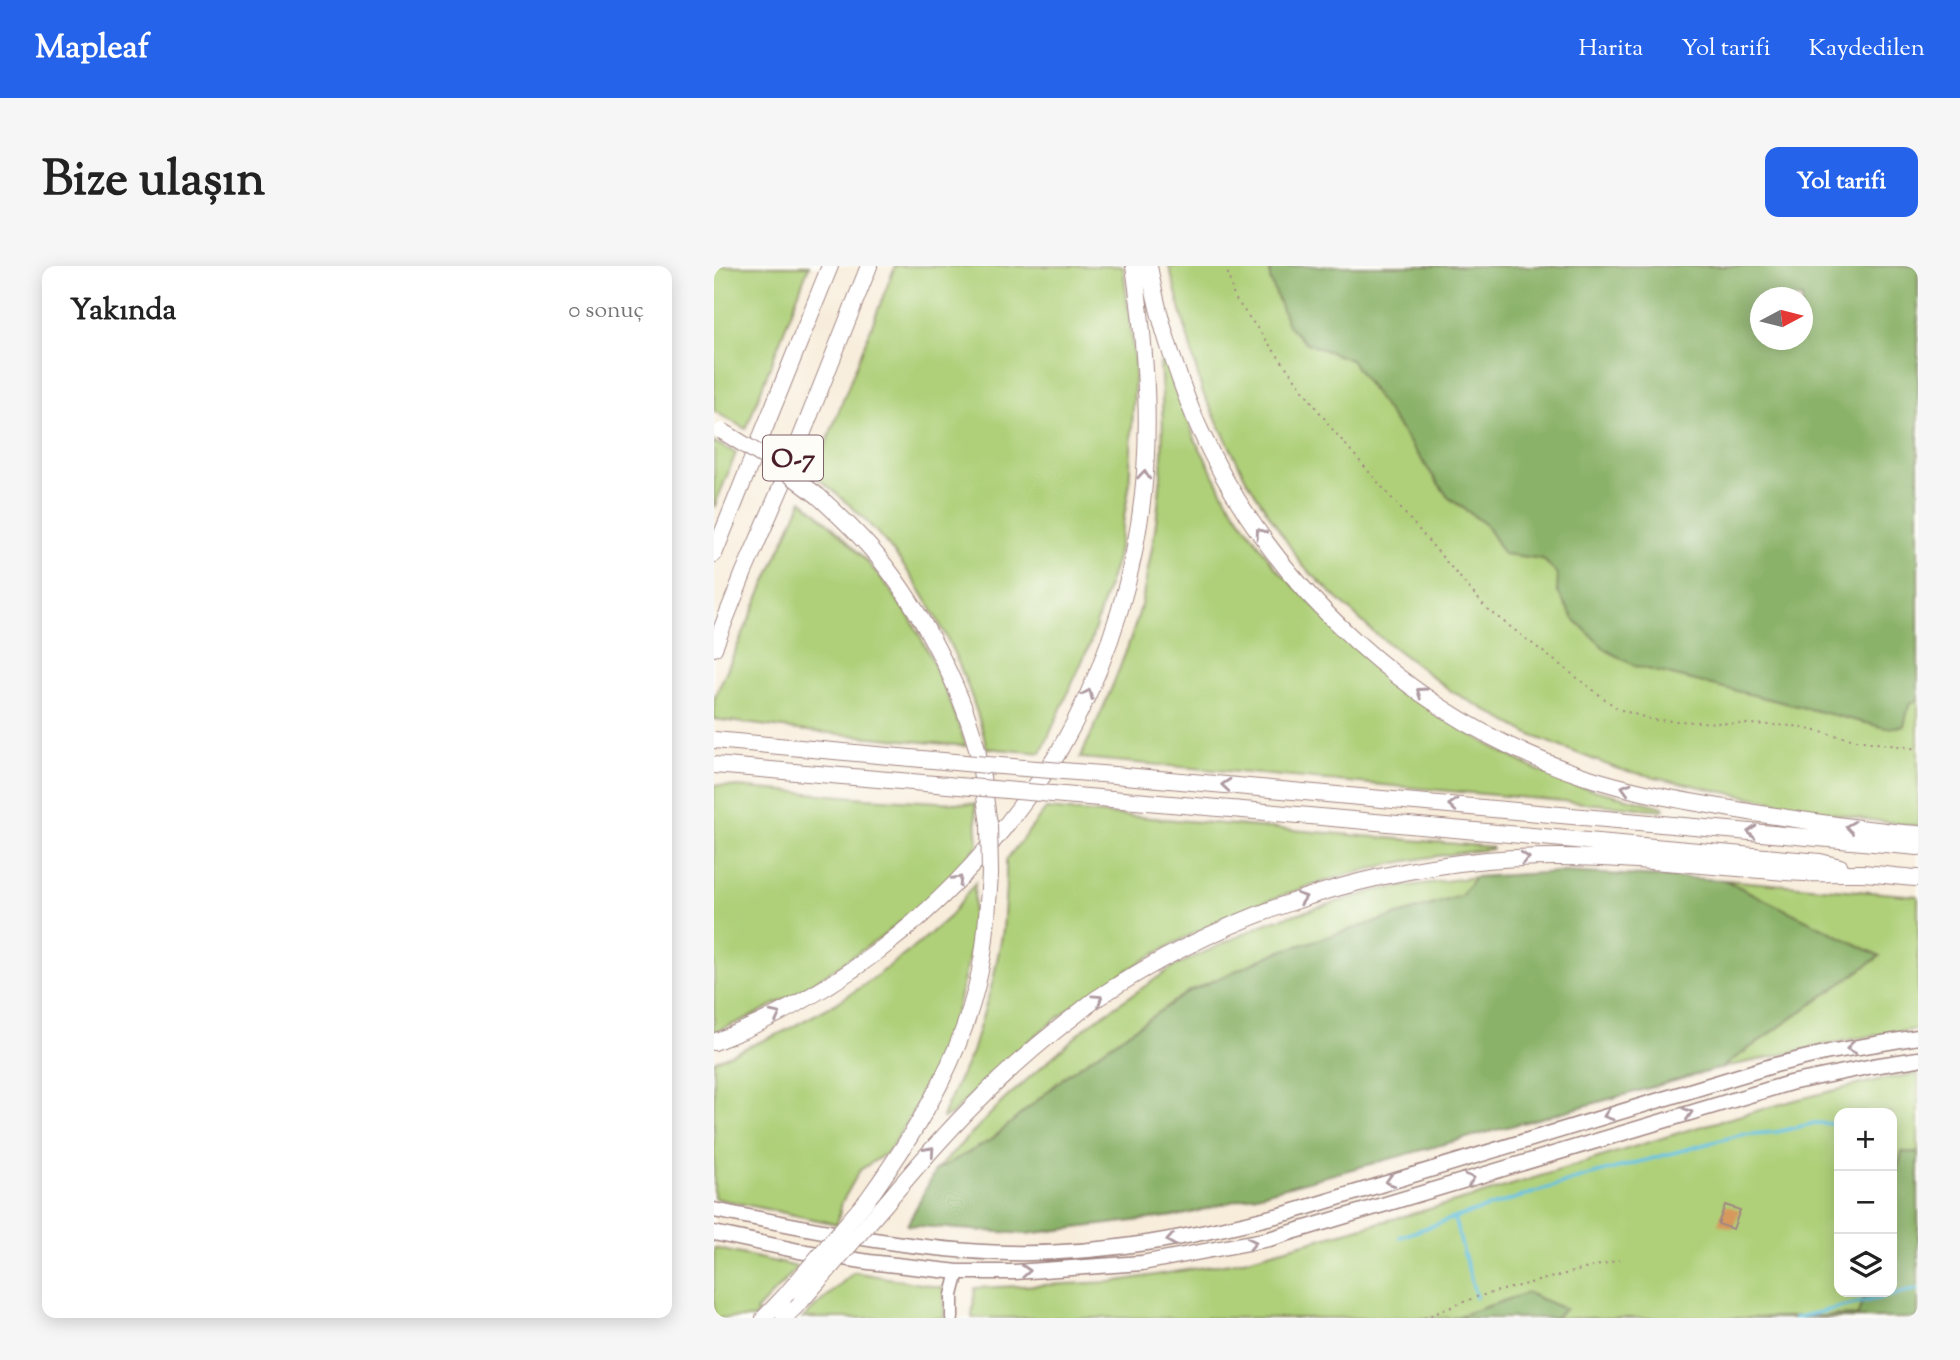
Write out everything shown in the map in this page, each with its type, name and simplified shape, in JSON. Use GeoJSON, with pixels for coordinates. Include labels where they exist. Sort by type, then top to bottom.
{"type":"FeatureCollection","features":[{"type":"Feature","properties":{"kind":"highway","name":"O-7"},"geometry":{"type":"LineString","coordinates":[[714,554],[830,266]]}},
{"type":"Feature","properties":{"kind":"highway","name":"O-7"},"geometry":{"type":"LineString","coordinates":[[714,648],[869,266]]}},
{"type":"Feature","properties":{"kind":"highway"},"geometry":{"type":"LineString","coordinates":[[714,1042],[778,1015],[821,990],[879,951],[930,909],[960,879],[1006,825],[1058,754],[1102,661],[1120,611],[1140,522],[1147,426],[1143,331],[1135,266]]}},
{"type":"Feature","properties":{"kind":"highway"},"geometry":{"type":"LineString","coordinates":[[1149,266],[1164,332],[1183,391],[1201,434],[1242,507],[1301,585],[1332,619],[1367,651],[1415,688],[1499,739],[1580,775],[1690,802],[1847,827],[1918,834]]}},
{"type":"Feature","properties":{"kind":"highway"},"geometry":{"type":"LineString","coordinates":[[718,429],[776,464],[841,517],[878,558],[924,624],[968,722],[983,778],[989,824],[990,874],[982,956],[957,1048],[945,1075],[916,1129],[869,1199],[764,1318]]}},
{"type":"Feature","properties":{"kind":"highway"},"geometry":{"type":"LineString","coordinates":[[714,740],[1918,847]]}},
{"type":"Feature","properties":{"kind":"highway"},"geometry":{"type":"LineString","coordinates":[[714,765],[1820,862],[1862,873]]}},
{"type":"Feature","properties":{"kind":"highway"},"geometry":{"type":"LineString","coordinates":[[783,1318],[802,1300],[954,1124],[999,1080],[1095,1000],[1219,930],[1331,888],[1435,866],[1489,860],[1566,856],[1788,872],[1862,873],[1918,878]]}},
{"type":"Feature","properties":{"kind":"main road"},"geometry":{"type":"LineString","coordinates":[[714,1210],[854,1236],[960,1250],[1012,1253],[1074,1251],[1152,1243],[1211,1233],[1288,1213],[1776,1065],[1841,1049],[1918,1037]]}},
{"type":"Feature","properties":{"kind":"main road"},"geometry":{"type":"LineString","coordinates":[[714,1233],[810,1253],[958,1272],[1015,1272],[1142,1263],[1269,1239],[1777,1087],[1835,1073],[1918,1059]]}},
{"type":"Feature","properties":{"kind":"main road"},"geometry":{"type":"LineString","coordinates":[[958,1272],[960,1250]]}},
{"type":"Feature","properties":{"kind":"street"},"geometry":{"type":"LineString","coordinates":[[952,1318],[958,1272]]}},
{"type":"Feature","properties":{"kind":"street"},"geometry":{"type":"LineString","coordinates":[[958,1272],[961,1279],[958,1318]]}},
{"type":"Feature","properties":{"kind":"path"},"geometry":{"type":"LineString","coordinates":[[1226,266],[1234,297],[1333,430],[1487,609],[1618,709],[1653,720],[1794,726],[1856,740],[1918,749]]}},
{"type":"Feature","properties":{"kind":"path"},"geometry":{"type":"LineString","coordinates":[[1424,1318],[1476,1297],[1619,1260]]}},
{"type":"Feature","properties":{"kind":"green space"},"geometry":{"type":"Polygon","coordinates":[[[714,266],[809,266],[746,429],[714,411],[714,266]]]}},
{"type":"Feature","properties":{"kind":"green space"},"geometry":{"type":"Polygon","coordinates":[[[895,266],[1123,266],[1135,367],[1129,488],[1117,558],[1090,644],[1041,753],[987,748],[967,684],[938,620],[920,590],[878,534],[814,475],[895,266]]]}},
{"type":"Feature","properties":{"kind":"green space"},"geometry":{"type":"Polygon","coordinates":[[[1169,266],[1270,266],[1270,279],[1305,342],[1351,360],[1448,497],[1485,524],[1504,553],[1543,559],[1558,575],[1909,705],[1918,700],[1918,826],[1864,819],[1618,769],[1533,736],[1451,691],[1372,631],[1302,565],[1246,479],[1202,391],[1169,266]]]}},
{"type":"Feature","properties":{"kind":"green space"},"geometry":{"type":"Polygon","coordinates":[[[1270,266],[1918,266],[1918,700],[1909,705],[1904,726],[1886,728],[1635,666],[1606,650],[1574,619],[1557,591],[1558,575],[1543,559],[1504,554],[1485,524],[1448,497],[1351,360],[1304,342],[1288,325],[1270,279],[1270,266]]]}},
{"type":"Feature","properties":{"kind":"green space"},"geometry":{"type":"Polygon","coordinates":[[[1168,361],[1175,388],[1195,439],[1227,500],[1275,567],[1390,681],[1467,732],[1537,770],[1573,785],[1664,807],[1663,810],[1080,758],[1119,670],[1143,598],[1160,492],[1163,441],[1160,363],[1168,361]]]}},
{"type":"Feature","properties":{"kind":"green space"},"geometry":{"type":"Polygon","coordinates":[[[714,442],[736,453],[714,508],[714,442]]]}},
{"type":"Feature","properties":{"kind":"green space"},"geometry":{"type":"Polygon","coordinates":[[[802,500],[860,555],[910,618],[934,664],[966,746],[714,719],[714,699],[802,500]]]}},
{"type":"Feature","properties":{"kind":"green space"},"geometry":{"type":"Polygon","coordinates":[[[714,785],[975,804],[978,845],[937,892],[879,939],[799,992],[714,1032],[714,785]]]}},
{"type":"Feature","properties":{"kind":"green space"},"geometry":{"type":"Polygon","coordinates":[[[1046,809],[1492,849],[1413,860],[1337,877],[1241,911],[1195,933],[1149,957],[1064,1013],[1014,1053],[951,1115],[943,1118],[972,1052],[993,981],[1003,930],[1006,860],[1046,809]]]}},
{"type":"Feature","properties":{"kind":"green space"},"geometry":{"type":"Polygon","coordinates":[[[1562,872],[1725,880],[1880,956],[1721,1068],[1559,1113],[1183,1215],[1026,1234],[907,1225],[935,1171],[991,1140],[1068,1074],[1188,992],[1278,952],[1461,896],[1475,877],[1562,872]]]}},
{"type":"Feature","properties":{"kind":"green space"},"geometry":{"type":"Polygon","coordinates":[[[1475,877],[1461,896],[1278,952],[1188,992],[1068,1074],[991,1140],[935,1171],[1004,1100],[1091,1023],[1173,967],[1269,922],[1378,890],[1475,877]]]}},
{"type":"Feature","properties":{"kind":"green space"},"geometry":{"type":"Polygon","coordinates":[[[1725,880],[1918,896],[1918,1029],[1853,1039],[1721,1068],[1879,957],[1725,880]]]}},
{"type":"Feature","properties":{"kind":"green space"},"geometry":{"type":"Polygon","coordinates":[[[975,883],[971,948],[953,1025],[934,1072],[888,1152],[860,1170],[842,1202],[837,1224],[714,1198],[714,1061],[781,1033],[867,983],[949,917],[975,883]]]}},
{"type":"Feature","properties":{"kind":"green space"},"geometry":{"type":"Polygon","coordinates":[[[1918,1074],[1918,1153],[1902,1152],[1897,1171],[1897,1108],[1834,1108],[1834,1297],[1863,1297],[1858,1315],[1554,1318],[1565,1309],[1527,1293],[1453,1318],[972,1318],[975,1288],[1112,1282],[1236,1262],[1473,1197],[1688,1130],[1882,1079],[1918,1074]]]}},
{"type":"Feature","properties":{"kind":"green space"},"geometry":{"type":"Polygon","coordinates":[[[1902,1152],[1918,1153],[1918,1318],[1750,1318],[1858,1315],[1863,1297],[1897,1297],[1897,1171],[1902,1152]]]}},
{"type":"Feature","properties":{"kind":"green space"},"geometry":{"type":"Polygon","coordinates":[[[714,1248],[798,1267],[756,1311],[758,1313],[753,1318],[714,1318],[714,1248]]]}},
{"type":"Feature","properties":{"kind":"green space"},"geometry":{"type":"Polygon","coordinates":[[[854,1272],[944,1288],[944,1318],[803,1318],[854,1272]]]}},
{"type":"Feature","properties":{"kind":"green space"},"geometry":{"type":"Polygon","coordinates":[[[1527,1293],[1565,1309],[1554,1318],[1453,1318],[1527,1293]]]}},
{"type":"Feature","properties":{"kind":"building"},"geometry":{"type":"Polygon","coordinates":[[[1725,1205],[1740,1210],[1733,1229],[1718,1224],[1725,1205]]]}},
{"type":"Feature","properties":{"kind":"waterway"},"geometry":{"type":"LineString","coordinates":[[1476,1297],[1454,1218],[1583,1177],[1740,1135],[1777,1132],[1815,1123],[1834,1124]]}},
{"type":"Feature","properties":{"kind":"waterway"},"geometry":{"type":"LineString","coordinates":[[1400,1237],[1454,1218]]}},
{"type":"Feature","properties":{"kind":"waterway"},"geometry":{"type":"LineString","coordinates":[[1795,1318],[1918,1289]]}}]}
